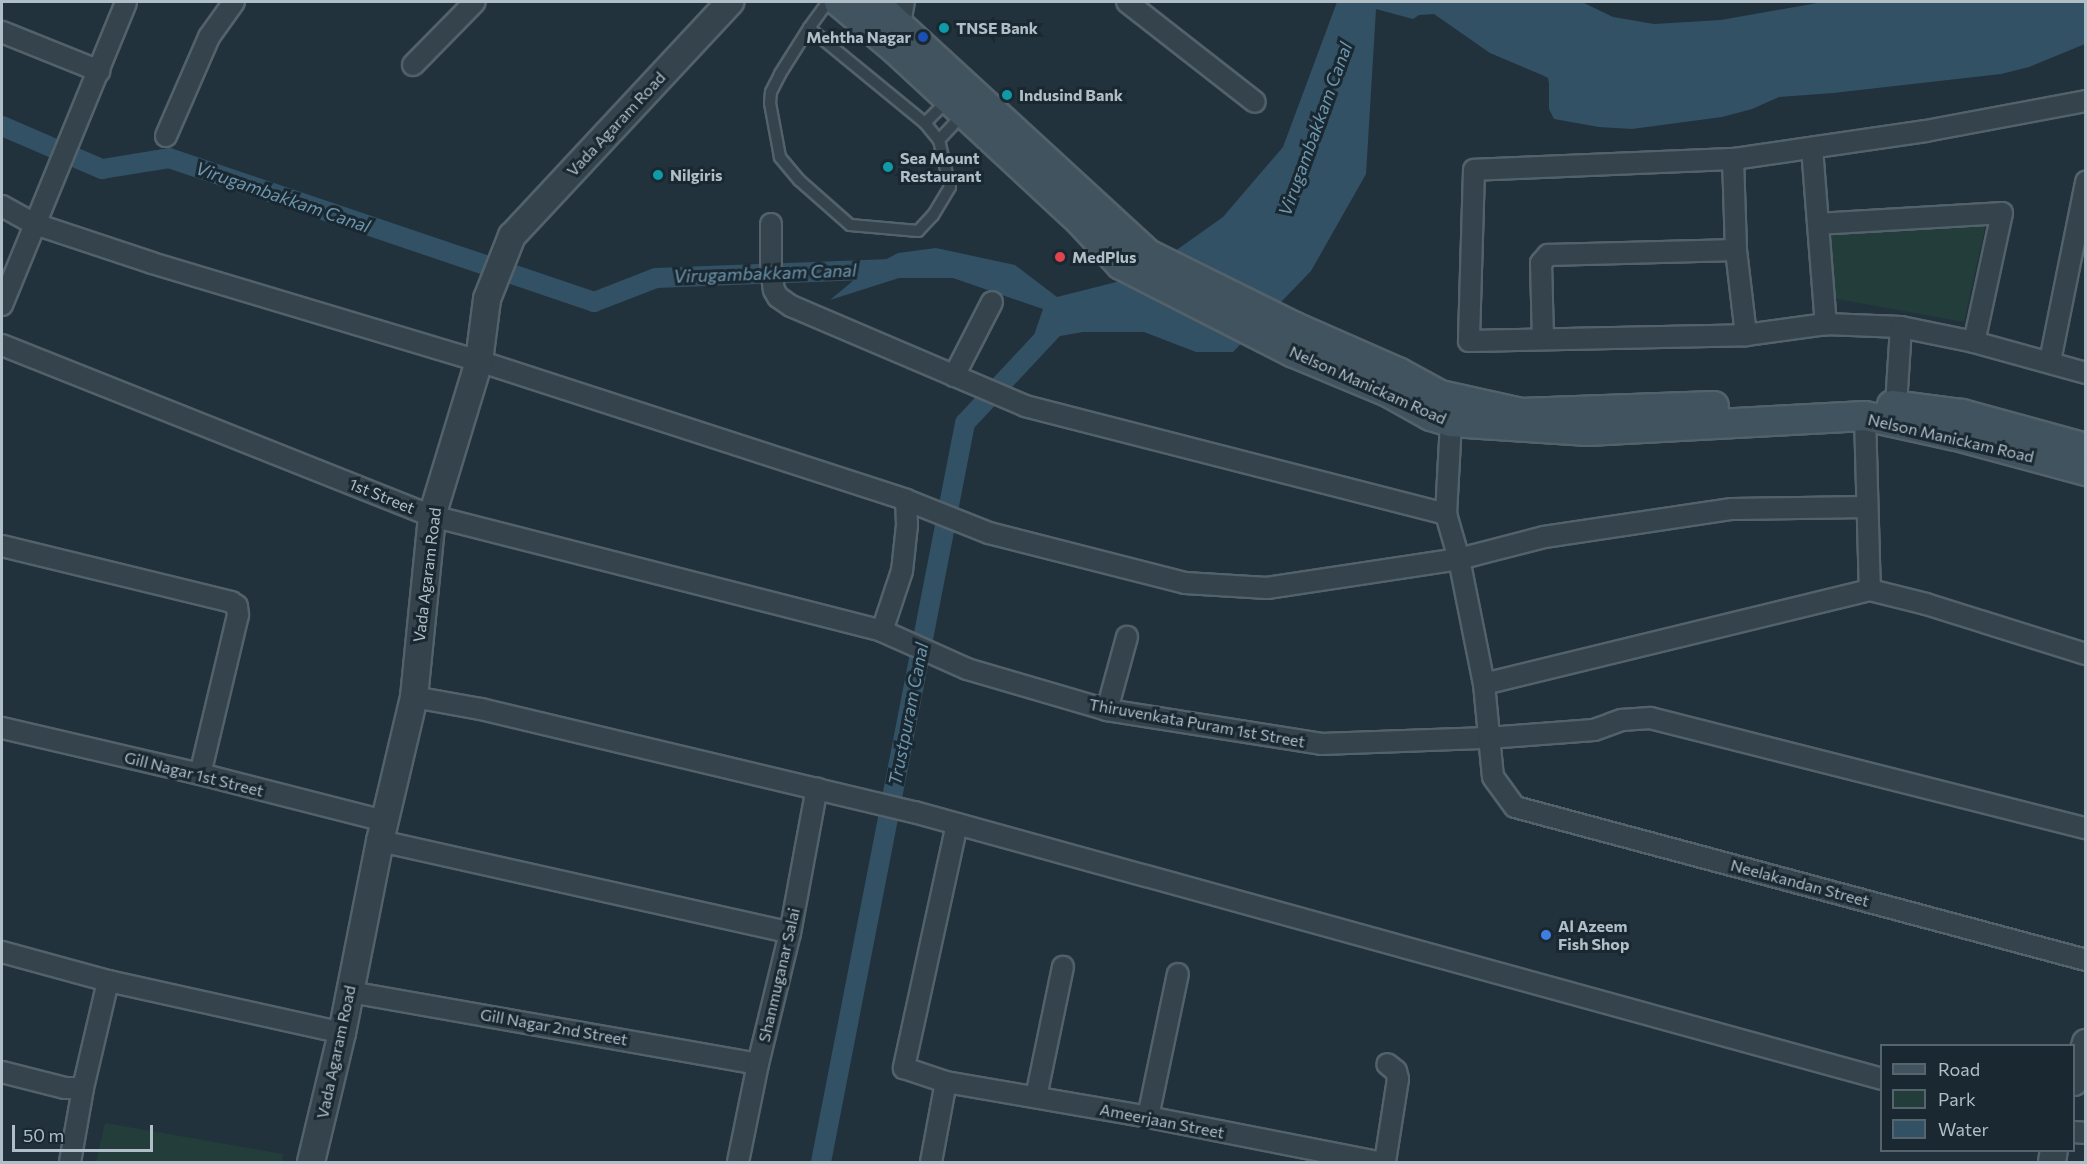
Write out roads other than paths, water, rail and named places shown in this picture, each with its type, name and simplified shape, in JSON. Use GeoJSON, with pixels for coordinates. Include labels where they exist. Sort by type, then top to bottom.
{"type":"FeatureCollection","features":[{"type":"Feature","properties":{"kind":"main road","name":"Nelson Manickam Road"},"geometry":{"type":"LineString","coordinates":[[839,2],[900,25],[957,106],[1080,220],[1121,265],[1293,339],[1398,372],[1440,395],[1521,413],[1866,402],[1962,414],[2085,448]]}},
{"type":"Feature","properties":{"kind":"main road","name":"Nelson Manickam Road"},"geometry":{"type":"LineString","coordinates":[[874,2],[1148,254],[1431,416],[1451,422],[1588,431],[1865,416],[1956,436],[2085,471]]}},
{"type":"Feature","properties":{"kind":"street"},"geometry":{"type":"LineString","coordinates":[[2,305],[126,2]]}},
{"type":"Feature","properties":{"kind":"street"},"geometry":{"type":"LineString","coordinates":[[166,136],[209,37],[234,2]]}},
{"type":"Feature","properties":{"kind":"street"},"geometry":{"type":"LineString","coordinates":[[413,65],[475,2]]}},
{"type":"Feature","properties":{"kind":"street","name":"Vada Agaram Road"},"geometry":{"type":"LineString","coordinates":[[311,1162],[342,1033],[382,831],[414,697],[432,516],[480,361],[487,299],[512,236],[730,2]]}},
{"type":"Feature","properties":{"kind":"street"},"geometry":{"type":"LineString","coordinates":[[1126,2],[1256,102]]}},
{"type":"Feature","properties":{"kind":"street"},"geometry":{"type":"LineString","coordinates":[[2,32],[99,71]]}},
{"type":"Feature","properties":{"kind":"street"},"geometry":{"type":"LineString","coordinates":[[2085,101],[1926,131],[1733,159],[1474,170],[1469,341],[1746,335],[1826,324],[1901,327],[1974,342],[2050,361],[2085,373]]}},
{"type":"Feature","properties":{"kind":"street"},"geometry":{"type":"LineString","coordinates":[[1812,148],[1826,324]]}},
{"type":"Feature","properties":{"kind":"street"},"geometry":{"type":"LineString","coordinates":[[1733,159],[1736,250],[1746,335]]}},
{"type":"Feature","properties":{"kind":"street"},"geometry":{"type":"LineString","coordinates":[[2050,361],[2085,182]]}},
{"type":"Feature","properties":{"kind":"street"},"geometry":{"type":"LineString","coordinates":[[2,206],[35,224],[152,263],[480,361],[906,500],[989,533],[1185,583],[1266,588],[1459,559],[1544,537],[1732,509],[1867,507]]}},
{"type":"Feature","properties":{"kind":"street"},"geometry":{"type":"LineString","coordinates":[[1818,224],[2002,213],[1974,342]]}},
{"type":"Feature","properties":{"kind":"street"},"geometry":{"type":"LineString","coordinates":[[771,224],[771,267],[774,290],[778,297],[791,306],[1025,406],[1446,514]]}},
{"type":"Feature","properties":{"kind":"street"},"geometry":{"type":"LineString","coordinates":[[1543,339],[1541,263],[1548,255],[1736,250]]}},
{"type":"Feature","properties":{"kind":"street"},"geometry":{"type":"LineString","coordinates":[[954,376],[992,302]]}},
{"type":"Feature","properties":{"kind":"street"},"geometry":{"type":"LineString","coordinates":[[1896,405],[1901,327]]}},
{"type":"Feature","properties":{"kind":"street","name":"1st Street"},"geometry":{"type":"LineString","coordinates":[[2,345],[432,516],[882,631]]}},
{"type":"Feature","properties":{"kind":"street"},"geometry":{"type":"LineString","coordinates":[[1865,416],[1870,590]]}},
{"type":"Feature","properties":{"kind":"street"},"geometry":{"type":"LineString","coordinates":[[1451,422],[1446,514],[1459,559],[1484,684],[1488,738]]}},
{"type":"Feature","properties":{"kind":"street"},"geometry":{"type":"LineString","coordinates":[[882,631],[902,571],[907,525],[906,500]]}},
{"type":"Feature","properties":{"kind":"street"},"geometry":{"type":"LineString","coordinates":[[2,546],[231,602],[237,606],[238,615],[200,774]]}},
{"type":"Feature","properties":{"kind":"street"},"geometry":{"type":"LineString","coordinates":[[1484,684],[1870,590],[2085,654]]}},
{"type":"Feature","properties":{"kind":"street","name":"Thiruvenkata Puram 1st Street"},"geometry":{"type":"LineString","coordinates":[[882,631],[967,669],[1107,710],[1321,744],[1488,738],[1594,730],[1622,720],[1650,718],[2085,828]]}},
{"type":"Feature","properties":{"kind":"street"},"geometry":{"type":"LineString","coordinates":[[1107,710],[1127,638]]}},
{"type":"Feature","properties":{"kind":"street"},"geometry":{"type":"LineString","coordinates":[[414,697],[481,709],[914,812],[1880,1079]]}},
{"type":"Feature","properties":{"kind":"street","name":"Gill Nagar 1st Street"},"geometry":{"type":"LineString","coordinates":[[2,728],[200,774],[382,831],[790,933]]}},
{"type":"Feature","properties":{"kind":"street","name":"Neelakandan Street"},"geometry":{"type":"LineString","coordinates":[[1488,738],[1493,777],[1515,807],[2085,960]]}},
{"type":"Feature","properties":{"kind":"street","name":"Shanmuganar Salai"},"geometry":{"type":"LineString","coordinates":[[738,1162],[758,1064],[790,933],[817,788]]}},
{"type":"Feature","properties":{"kind":"street","name":"Ameerjaan Street"},"geometry":{"type":"LineString","coordinates":[[957,824],[904,1068],[946,1082],[1148,1117],[1377,1162]]}},
{"type":"Feature","properties":{"kind":"street"},"geometry":{"type":"LineString","coordinates":[[2,952],[108,981],[342,1033]]}},
{"type":"Feature","properties":{"kind":"street"},"geometry":{"type":"LineString","coordinates":[[1036,1097],[1063,967]]}},
{"type":"Feature","properties":{"kind":"street"},"geometry":{"type":"LineString","coordinates":[[1148,1117],[1178,974]]}},
{"type":"Feature","properties":{"kind":"street"},"geometry":{"type":"LineString","coordinates":[[70,1162],[83,1088],[108,981]]}},
{"type":"Feature","properties":{"kind":"street","name":"Gill Nagar 2nd Street"},"geometry":{"type":"LineString","coordinates":[[350,992],[758,1064]]}},
{"type":"Feature","properties":{"kind":"street"},"geometry":{"type":"LineString","coordinates":[[2075,1076],[2085,1043]]}},
{"type":"Feature","properties":{"kind":"street"},"geometry":{"type":"LineString","coordinates":[[1385,1162],[1398,1079],[1396,1071],[1387,1064]]}},
{"type":"Feature","properties":{"kind":"street"},"geometry":{"type":"LineString","coordinates":[[2,1072],[65,1088],[83,1088]]}},
{"type":"Feature","properties":{"kind":"street"},"geometry":{"type":"LineString","coordinates":[[932,1162],[946,1082]]}},
{"type":"Feature","properties":{"kind":"lane"},"geometry":{"type":"LineString","coordinates":[[809,28],[925,123],[939,140],[950,187],[933,215],[918,231],[850,225],[800,180],[780,157],[770,103],[771,92],[809,28],[828,2]]}},
{"type":"Feature","properties":{"kind":"lane"},"geometry":{"type":"LineString","coordinates":[[925,123],[957,106]]}},
{"type":"Feature","properties":{"kind":"lane"},"geometry":{"type":"LineString","coordinates":[[939,140],[957,106]]}},
{"type":"Feature","properties":{"kind":"water"},"geometry":{"type":"Polygon","coordinates":[[[1337,2],[1582,2],[1613,17],[1654,24],[1721,20],[1823,2],[2085,2],[2085,44],[2029,67],[2001,74],[1779,97],[1752,109],[1722,117],[1632,129],[1599,127],[1554,119],[1549,109],[1548,78],[1490,53],[1434,14],[1419,15],[1413,19],[1376,9],[1366,174],[1311,271],[1233,352],[1196,352],[1144,332],[1083,332],[1032,341],[1043,309],[953,278],[899,278],[830,300],[866,270],[898,253],[936,248],[1015,265],[1057,297],[1140,276],[1223,217],[1283,147],[1337,2]]]}},
{"type":"Feature","properties":{"kind":"waterway","name":"Virugambakkam Canal"},"geometry":{"type":"LineString","coordinates":[[2,126],[102,169],[169,158],[594,302],[656,278],[891,269]]}},
{"type":"Feature","properties":{"kind":"waterway","name":"Trustpuram Canal"},"geometry":{"type":"LineString","coordinates":[[821,1162],[965,423],[1061,320]]}},
{"type":"Feature","properties":{"kind":"place","name":"TNSE Bank"},"geometry":{"type":"Point","coordinates":[944,28]}},
{"type":"Feature","properties":{"kind":"place","name":"Mehtha Nagar"},"geometry":{"type":"Point","coordinates":[923,37]}},
{"type":"Feature","properties":{"kind":"place","name":"Indusind Bank"},"geometry":{"type":"Point","coordinates":[1007,95]}},
{"type":"Feature","properties":{"kind":"place","name":"Sea Mount Restaurant"},"geometry":{"type":"Point","coordinates":[888,167]}},
{"type":"Feature","properties":{"kind":"place","name":"Nilgiris"},"geometry":{"type":"Point","coordinates":[658,175]}},
{"type":"Feature","properties":{"kind":"place","name":"MedPlus"},"geometry":{"type":"Point","coordinates":[1060,257]}},
{"type":"Feature","properties":{"kind":"place","name":"Al Azeem Fish Shop"},"geometry":{"type":"Point","coordinates":[1546,935]}}]}
